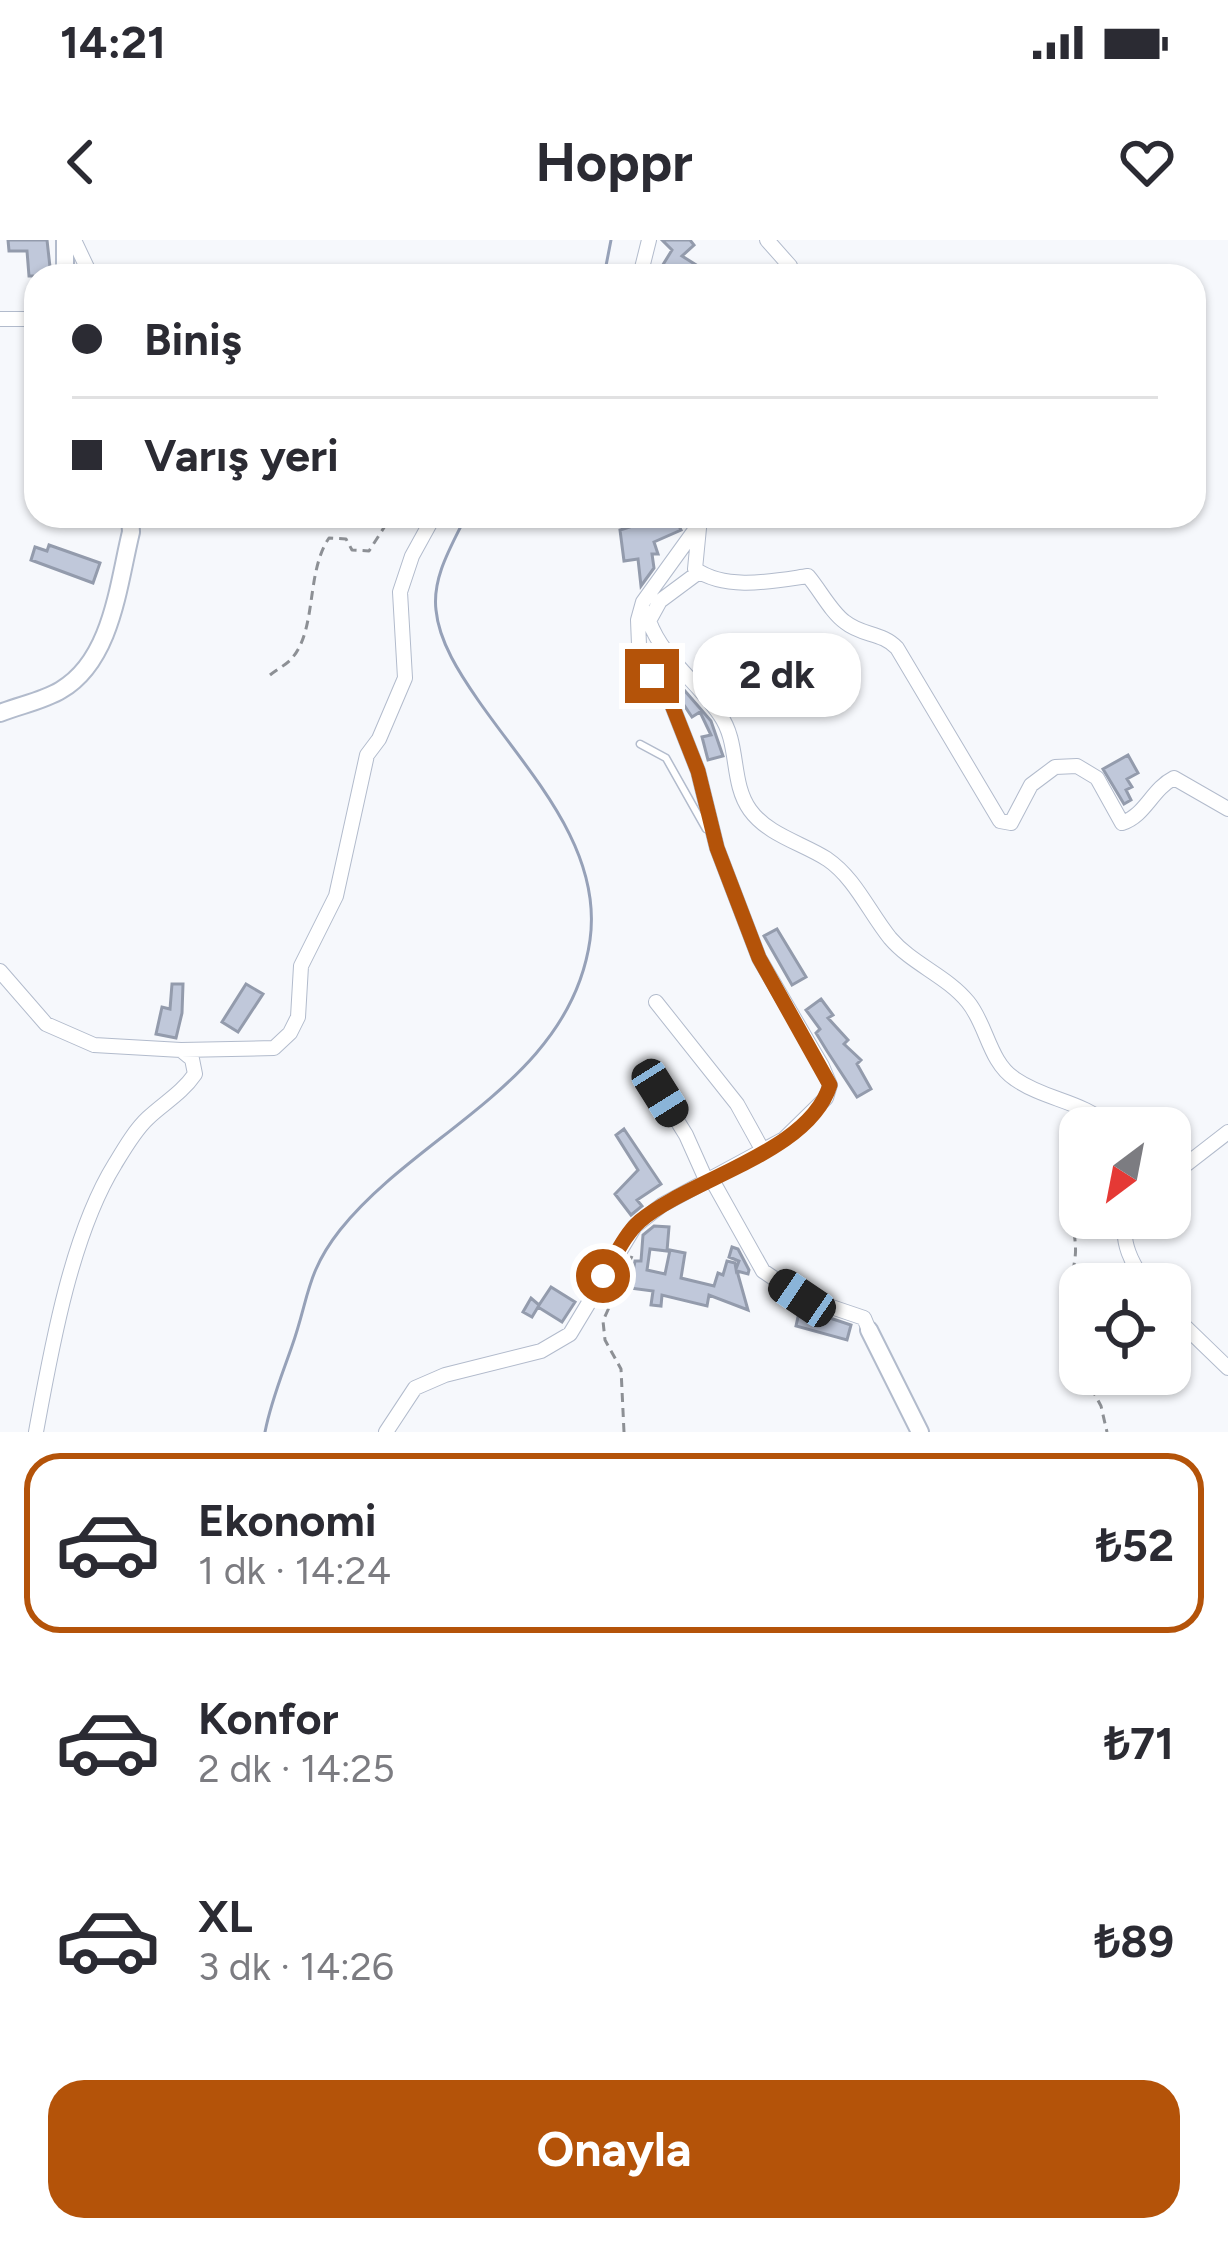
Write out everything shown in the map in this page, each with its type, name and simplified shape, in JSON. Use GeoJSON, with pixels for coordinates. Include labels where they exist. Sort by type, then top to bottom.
{"type":"FeatureCollection","features":[{"type":"Feature","properties":{"kind":"street"},"geometry":{"type":"LineString","coordinates":[[767,240],[788,264]]}},
{"type":"Feature","properties":{"kind":"street"},"geometry":{"type":"LineString","coordinates":[[0,713],[58,692],[83,675],[99,652],[131,528]]}},
{"type":"Feature","properties":{"kind":"street"},"geometry":{"type":"LineString","coordinates":[[0,971],[46,1024],[94,1046],[274,1048],[290,1033],[302,990],[301,965],[336,896],[367,755],[379,739],[405,678],[400,592],[428,528]]}},
{"type":"Feature","properties":{"kind":"street"},"geometry":{"type":"LineString","coordinates":[[386,1432],[415,1388],[446,1375],[541,1351],[570,1334],[634,1226],[662,1205],[784,1139],[816,1111],[830,1085],[759,958],[717,848],[698,771],[672,705],[639,645],[638,620],[644,602],[696,528]]}},
{"type":"Feature","properties":{"kind":"street"},"geometry":{"type":"LineString","coordinates":[[701,528],[695,569],[699,572],[756,584],[808,576],[841,620],[861,632],[886,636],[1000,821],[1011,824],[1030,784],[1055,767],[1077,766],[1096,778],[1122,823],[1134,819],[1163,784],[1174,778],[1228,809]]}},
{"type":"Feature","properties":{"kind":"street"},"geometry":{"type":"LineString","coordinates":[[699,572],[660,601],[649,621],[658,645],[700,686],[730,730],[741,790],[751,811],[787,839],[829,860],[862,896],[890,938],[920,967],[965,998],[998,1063],[1013,1079],[1083,1107]]}},
{"type":"Feature","properties":{"kind":"street"},"geometry":{"type":"LineString","coordinates":[[656,1002],[737,1104],[763,1151]]}},
{"type":"Feature","properties":{"kind":"street"},"geometry":{"type":"LineString","coordinates":[[37,1432],[56,1324],[92,1216],[112,1168],[144,1122],[186,1087],[195,1073],[192,1059],[181,1050]]}},
{"type":"Feature","properties":{"kind":"street"},"geometry":{"type":"LineString","coordinates":[[660,1093],[763,1271],[802,1298],[864,1318],[920,1432]]}},
{"type":"Feature","properties":{"kind":"street"},"geometry":{"type":"LineString","coordinates":[[1191,1161],[1228,1132]]}},
{"type":"Feature","properties":{"kind":"street"},"geometry":{"type":"LineString","coordinates":[[1191,1332],[1228,1368]]}},
{"type":"Feature","properties":{"kind":"lane"},"geometry":{"type":"LineString","coordinates":[[640,744],[666,758],[717,848]]}},
{"type":"Feature","properties":{"kind":"path"},"geometry":{"type":"LineString","coordinates":[[270,675],[293,657],[301,640],[319,553],[329,538],[346,539],[352,550],[369,551],[384,528]]}},
{"type":"Feature","properties":{"kind":"path"},"geometry":{"type":"LineString","coordinates":[[624,1432],[621,1370],[605,1340],[603,1321],[638,1244],[634,1226]]}},
{"type":"Feature","properties":{"kind":"path"},"geometry":{"type":"LineString","coordinates":[[1095,1395],[1107,1432]]}},
{"type":"Feature","properties":{"kind":"building"},"geometry":{"type":"Polygon","coordinates":[[[8,240],[47,240],[50,264],[28,264],[27,251],[9,251],[8,240]]]}},
{"type":"Feature","properties":{"kind":"building"},"geometry":{"type":"Polygon","coordinates":[[[662,240],[690,240],[694,245],[682,256],[695,264],[663,264],[672,250],[662,240]]]}},
{"type":"Feature","properties":{"kind":"building"},"geometry":{"type":"Polygon","coordinates":[[[620,530],[681,530],[654,542],[658,554],[652,554],[654,568],[641,586],[638,559],[624,561],[620,530]]]}},
{"type":"Feature","properties":{"kind":"building"},"geometry":{"type":"Polygon","coordinates":[[[49,545],[100,563],[93,583],[31,560],[35,547],[47,551],[49,545]]]}},
{"type":"Feature","properties":{"kind":"building"},"geometry":{"type":"Polygon","coordinates":[[[685,691],[711,721],[723,756],[708,760],[702,737],[711,735],[700,712],[692,717],[684,705],[679,695],[685,691]]]}},
{"type":"Feature","properties":{"kind":"building"},"geometry":{"type":"Polygon","coordinates":[[[1128,755],[1138,773],[1127,779],[1131,800],[1124,804],[1103,769],[1128,755]]]}},
{"type":"Feature","properties":{"kind":"building"},"geometry":{"type":"Polygon","coordinates":[[[777,929],[806,977],[792,985],[764,936],[777,929]]]}},
{"type":"Feature","properties":{"kind":"building"},"geometry":{"type":"Polygon","coordinates":[[[172,984],[183,984],[176,1038],[156,1034],[162,1007],[170,1009],[172,984]]]}},
{"type":"Feature","properties":{"kind":"building"},"geometry":{"type":"Polygon","coordinates":[[[246,984],[263,994],[238,1032],[222,1022],[246,984]]]}},
{"type":"Feature","properties":{"kind":"building"},"geometry":{"type":"Polygon","coordinates":[[[821,999],[833,1015],[828,1018],[848,1040],[844,1044],[861,1060],[857,1064],[871,1089],[857,1097],[806,1010],[821,999]]]}},
{"type":"Feature","properties":{"kind":"building"},"geometry":{"type":"Polygon","coordinates":[[[624,1129],[661,1184],[637,1200],[642,1206],[631,1215],[615,1194],[638,1170],[616,1135],[624,1129]]]}},
{"type":"Feature","properties":{"kind":"building"},"geometry":{"type":"Polygon","coordinates":[[[654,1226],[669,1227],[667,1251],[650,1249],[647,1270],[665,1274],[670,1250],[685,1253],[681,1278],[714,1286],[727,1261],[735,1263],[736,1269],[739,1261],[729,1257],[732,1247],[738,1249],[749,1270],[748,1274],[737,1271],[748,1310],[709,1295],[707,1306],[662,1295],[661,1306],[651,1305],[653,1291],[630,1288],[635,1261],[641,1261],[643,1235],[654,1226]]]}},
{"type":"Feature","properties":{"kind":"building"},"geometry":{"type":"Polygon","coordinates":[[[551,1287],[575,1302],[562,1322],[538,1307],[532,1317],[523,1312],[531,1298],[539,1305],[551,1287]]]}},
{"type":"Feature","properties":{"kind":"building"},"geometry":{"type":"Polygon","coordinates":[[[800,1308],[851,1325],[847,1340],[796,1326],[800,1308]]]}},
{"type":"Feature","properties":{"kind":"waterway"},"geometry":{"type":"LineString","coordinates":[[606,264],[611,240]]}},
{"type":"Feature","properties":{"kind":"waterway"},"geometry":{"type":"LineString","coordinates":[[265,1432],[310,1286],[329,1245],[372,1195],[523,1068],[553,1031],[577,989],[590,940],[591,906],[573,842],[538,783],[464,679],[441,634],[437,585],[460,528]]}},
{"type":"Feature","properties":{"kind":"route"},"geometry":{"type":"LineString","coordinates":[[603,1276],[634,1226],[662,1205],[784,1139],[816,1111],[830,1085],[759,958],[717,848],[698,771],[672,705],[652,676]]}}]}
